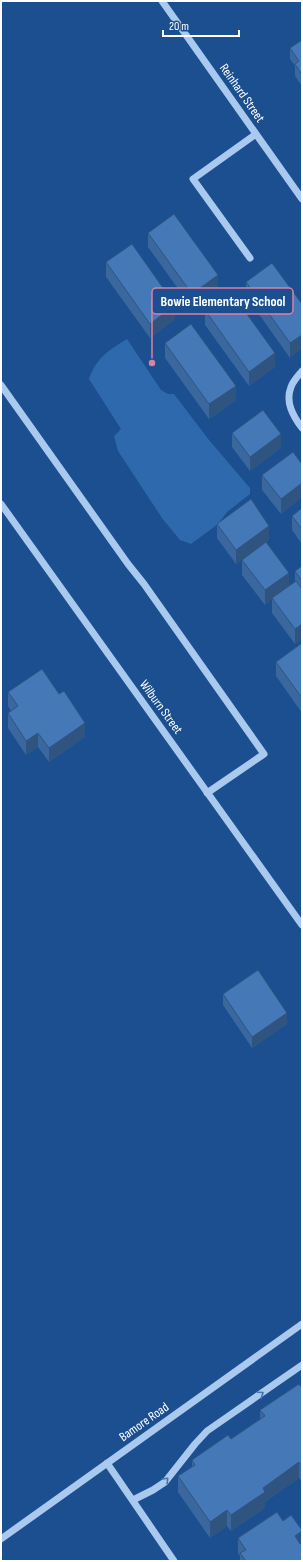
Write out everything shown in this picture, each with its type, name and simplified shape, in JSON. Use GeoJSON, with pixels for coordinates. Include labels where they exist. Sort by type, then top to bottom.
{"type":"FeatureCollection","features":[{"type":"Feature","properties":{"kind":"street","name":"Reinhard Street"},"geometry":{"type":"LineString","coordinates":[[162,1],[302,199]]}},
{"type":"Feature","properties":{"kind":"street"},"geometry":{"type":"LineString","coordinates":[[250,258],[193,179],[256,134]]}},
{"type":"Feature","properties":{"kind":"street"},"geometry":{"type":"LineString","coordinates":[[302,371],[291,386],[289,403],[295,419],[302,428]]}},
{"type":"Feature","properties":{"kind":"street"},"geometry":{"type":"LineString","coordinates":[[1,385],[128,564],[149,590],[264,754],[207,793]]}},
{"type":"Feature","properties":{"kind":"street","name":"Wilburn Street"},"geometry":{"type":"LineString","coordinates":[[1,504],[302,925]]}},
{"type":"Feature","properties":{"kind":"street","name":"Bamore Road"},"geometry":{"type":"LineString","coordinates":[[1,1539],[302,1324]]}},
{"type":"Feature","properties":{"kind":"street"},"geometry":{"type":"LineString","coordinates":[[133,1500],[165,1482],[207,1431],[302,1365]]}},
{"type":"Feature","properties":{"kind":"street"},"geometry":{"type":"LineString","coordinates":[[107,1463],[174,1561]]}},
{"type":"Feature","properties":{"kind":"shaded area"},"geometry":{"type":"Polygon","coordinates":[[[127,339],[161,390],[168,394],[174,394],[209,440],[250,488],[250,494],[227,512],[218,524],[191,544],[180,540],[162,518],[118,451],[114,436],[121,429],[89,379],[95,365],[99,360],[114,347],[127,339]]]}},
{"type":"Feature","properties":{"kind":"building"},"geometry":{"type":"Polygon","coordinates":[[[302,40],[302,75],[295,64],[299,61],[290,48],[302,40]]]}},
{"type":"Feature","properties":{"kind":"building"},"geometry":{"type":"Polygon","coordinates":[[[174,214],[218,275],[192,294],[148,233],[174,214]]]}},
{"type":"Feature","properties":{"kind":"building"},"geometry":{"type":"Polygon","coordinates":[[[132,244],[175,305],[150,324],[106,262],[132,244]]]}},
{"type":"Feature","properties":{"kind":"building"},"geometry":{"type":"Polygon","coordinates":[[[272,263],[302,304],[302,335],[290,343],[246,282],[272,263]]]}},
{"type":"Feature","properties":{"kind":"building"},"geometry":{"type":"Polygon","coordinates":[[[231,292],[275,353],[249,372],[205,310],[231,292]]]}},
{"type":"Feature","properties":{"kind":"building"},"geometry":{"type":"Polygon","coordinates":[[[191,324],[236,386],[209,404],[165,343],[191,324]]]}},
{"type":"Feature","properties":{"kind":"building"},"geometry":{"type":"Polygon","coordinates":[[[263,410],[281,434],[250,457],[232,433],[263,410]]]}},
{"type":"Feature","properties":{"kind":"building"},"geometry":{"type":"Polygon","coordinates":[[[293,452],[302,464],[302,483],[281,499],[262,475],[293,452]]]}},
{"type":"Feature","properties":{"kind":"building"},"geometry":{"type":"Polygon","coordinates":[[[251,499],[269,526],[236,550],[217,524],[251,499]]]}},
{"type":"Feature","properties":{"kind":"building"},"geometry":{"type":"Polygon","coordinates":[[[302,508],[302,529],[292,516],[302,508]]]}},
{"type":"Feature","properties":{"kind":"building"},"geometry":{"type":"Polygon","coordinates":[[[266,542],[289,573],[265,590],[242,560],[266,542]]]}},
{"type":"Feature","properties":{"kind":"building"},"geometry":{"type":"Polygon","coordinates":[[[302,566],[302,581],[295,571],[302,566]]]}},
{"type":"Feature","properties":{"kind":"building"},"geometry":{"type":"Polygon","coordinates":[[[296,581],[302,589],[302,624],[295,629],[272,598],[296,581]]]}},
{"type":"Feature","properties":{"kind":"building"},"geometry":{"type":"Polygon","coordinates":[[[302,643],[302,698],[276,662],[302,643]]]}},
{"type":"Feature","properties":{"kind":"building"},"geometry":{"type":"Polygon","coordinates":[[[42,669],[59,694],[64,691],[85,723],[49,748],[38,733],[26,741],[8,713],[18,706],[8,692],[42,669]]]}},
{"type":"Feature","properties":{"kind":"building"},"geometry":{"type":"Polygon","coordinates":[[[258,970],[287,1013],[252,1037],[223,994],[258,970]]]}},
{"type":"Feature","properties":{"kind":"building"},"geometry":{"type":"Polygon","coordinates":[[[299,1384],[302,1388],[302,1466],[299,1462],[263,1488],[265,1492],[231,1515],[227,1510],[210,1522],[178,1476],[195,1465],[192,1460],[228,1435],[231,1439],[265,1416],[260,1410],[299,1384]]]}},
{"type":"Feature","properties":{"kind":"building"},"geometry":{"type":"Polygon","coordinates":[[[277,1512],[283,1521],[291,1515],[302,1530],[295,1536],[300,1544],[302,1542],[302,1561],[246,1561],[240,1553],[246,1550],[238,1538],[277,1512]]]}},
{"type":"Feature","properties":{"kind":"place","name":"Bowie Elementary School"},"geometry":{"type":"Point","coordinates":[152,363]}}]}
